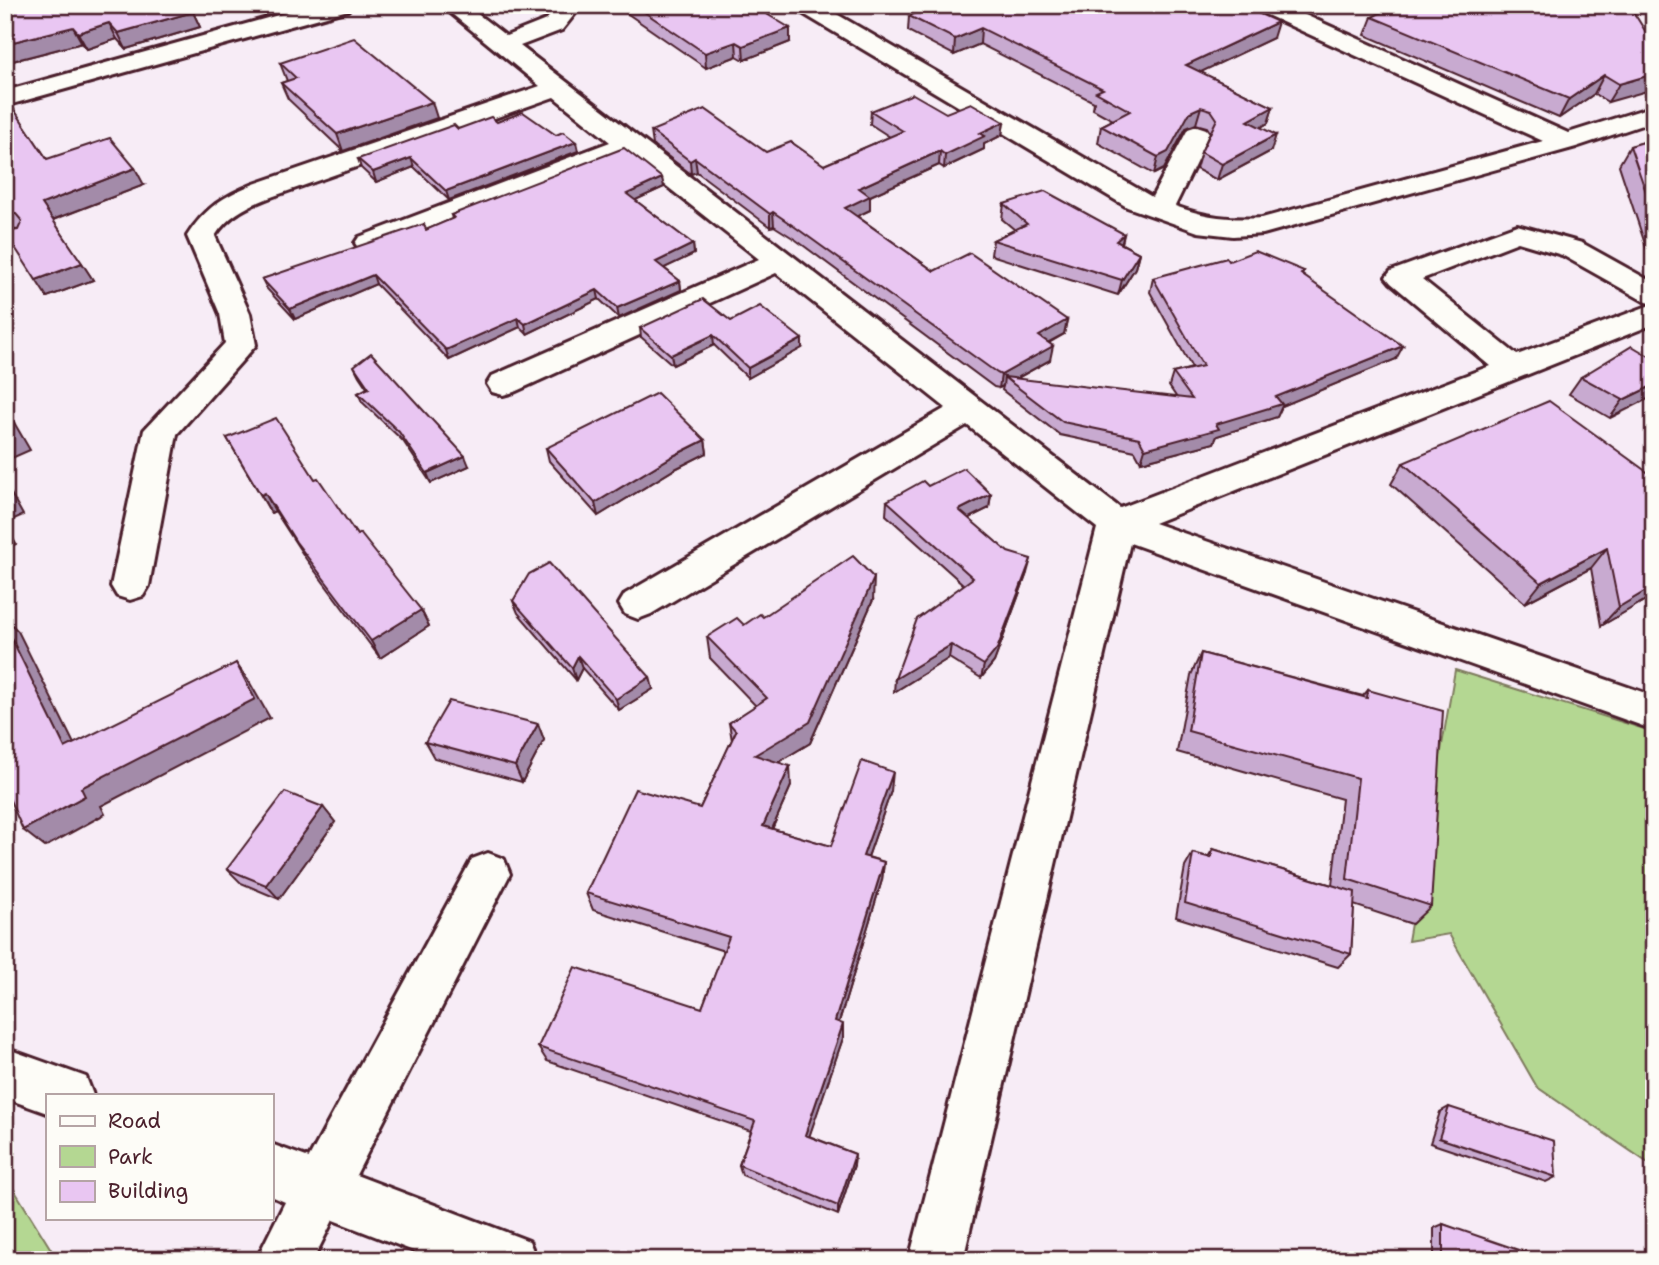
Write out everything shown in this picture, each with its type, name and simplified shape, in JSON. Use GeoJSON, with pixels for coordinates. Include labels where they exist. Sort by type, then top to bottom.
{"type":"FeatureCollection","features":[{"type":"Feature","properties":{"kind":"street"},"geometry":{"type":"LineString","coordinates":[[5,99],[340,5]]}},
{"type":"Feature","properties":{"kind":"street"},"geometry":{"type":"LineString","coordinates":[[452,5],[1116,524],[1654,713]]}},
{"type":"Feature","properties":{"kind":"street"},"geometry":{"type":"LineString","coordinates":[[503,46],[554,25],[571,5]]}},
{"type":"Feature","properties":{"kind":"street"},"geometry":{"type":"LineString","coordinates":[[805,5],[1138,201],[1198,224],[1233,228],[1263,226],[1567,142],[1654,113]]}},
{"type":"Feature","properties":{"kind":"street"},"geometry":{"type":"LineString","coordinates":[[1264,5],[1567,142]]}},
{"type":"Feature","properties":{"kind":"street"},"geometry":{"type":"LineString","coordinates":[[130,586],[161,430],[241,345],[235,314],[201,236],[213,215],[236,201],[264,190],[557,88]]}},
{"type":"Feature","properties":{"kind":"street"},"geometry":{"type":"LineString","coordinates":[[1159,210],[1197,134]]}},
{"type":"Feature","properties":{"kind":"street"},"geometry":{"type":"LineString","coordinates":[[369,243],[628,144]]}},
{"type":"Feature","properties":{"kind":"street"},"geometry":{"type":"LineString","coordinates":[[1513,368],[1401,276],[1517,233],[1572,249],[1654,295]]}},
{"type":"Feature","properties":{"kind":"street"},"geometry":{"type":"LineString","coordinates":[[503,384],[779,261]]}},
{"type":"Feature","properties":{"kind":"street"},"geometry":{"type":"LineString","coordinates":[[1116,524],[1654,313]]}},
{"type":"Feature","properties":{"kind":"street"},"geometry":{"type":"LineString","coordinates":[[638,604],[969,409]]}},
{"type":"Feature","properties":{"kind":"street"},"geometry":{"type":"LineString","coordinates":[[936,1260],[1116,524]]}},
{"type":"Feature","properties":{"kind":"street"},"geometry":{"type":"LineString","coordinates":[[283,1260],[323,1190],[488,874]]}},
{"type":"Feature","properties":{"kind":"street"},"geometry":{"type":"LineString","coordinates":[[5,1073],[65,1094]]}},
{"type":"Feature","properties":{"kind":"street"},"geometry":{"type":"LineString","coordinates":[[273,1171],[510,1260]]}},
{"type":"Feature","properties":{"kind":"green space"},"geometry":{"type":"Polygon","coordinates":[[[1455,670],[1654,732],[1654,1167],[1537,1087],[1449,934],[1408,941],[1455,670]]]}},
{"type":"Feature","properties":{"kind":"green space"},"geometry":{"type":"Polygon","coordinates":[[[5,1175],[52,1251],[46,1260],[5,1260],[5,1175]]]}},
{"type":"Feature","properties":{"kind":"building"},"geometry":{"type":"Polygon","coordinates":[[[5,5],[187,5],[193,12],[118,33],[109,23],[78,33],[73,27],[5,44],[5,5]]]}},
{"type":"Feature","properties":{"kind":"building"},"geometry":{"type":"Polygon","coordinates":[[[634,5],[765,5],[768,7],[760,10],[790,28],[743,46],[736,42],[705,53],[634,5]]]}},
{"type":"Feature","properties":{"kind":"building"},"geometry":{"type":"Polygon","coordinates":[[[935,5],[1240,5],[1278,22],[1186,65],[1273,107],[1248,121],[1276,135],[1222,164],[1201,152],[1217,119],[1211,110],[1201,107],[1190,112],[1168,152],[1158,157],[1101,126],[1130,111],[1096,92],[1103,89],[981,28],[955,39],[909,16],[935,5]]]}},
{"type":"Feature","properties":{"kind":"building"},"geometry":{"type":"Polygon","coordinates":[[[1396,5],[1629,5],[1654,45],[1654,74],[1619,84],[1604,75],[1569,99],[1372,17],[1396,5]]]}},
{"type":"Feature","properties":{"kind":"building"},"geometry":{"type":"Polygon","coordinates":[[[354,38],[432,102],[337,134],[281,83],[296,78],[280,63],[354,38]]]}},
{"type":"Feature","properties":{"kind":"building"},"geometry":{"type":"Polygon","coordinates":[[[913,94],[946,113],[971,103],[1004,122],[980,133],[985,136],[945,155],[940,151],[859,188],[870,196],[845,208],[934,271],[970,253],[1067,320],[1039,336],[1053,346],[1001,375],[795,227],[773,212],[770,214],[695,158],[690,161],[651,131],[705,109],[766,152],[791,142],[824,165],[903,131],[871,111],[913,94]]]}},
{"type":"Feature","properties":{"kind":"building"},"geometry":{"type":"Polygon","coordinates":[[[5,96],[47,159],[110,138],[135,168],[42,204],[82,263],[36,280],[5,232],[18,230],[22,221],[16,214],[5,213],[5,96]]]}},
{"type":"Feature","properties":{"kind":"building"},"geometry":{"type":"Polygon","coordinates":[[[523,112],[556,135],[563,132],[576,142],[446,191],[411,158],[373,172],[358,159],[454,125],[458,129],[491,117],[497,122],[523,112]]]}},
{"type":"Feature","properties":{"kind":"building"},"geometry":{"type":"Polygon","coordinates":[[[1654,139],[1654,215],[1630,146],[1654,139]]]}},
{"type":"Feature","properties":{"kind":"building"},"geometry":{"type":"Polygon","coordinates":[[[624,148],[662,178],[627,194],[693,244],[656,262],[680,281],[617,308],[597,290],[525,324],[518,318],[446,350],[373,275],[290,309],[262,279],[424,224],[426,230],[454,218],[451,215],[624,148]]]}},
{"type":"Feature","properties":{"kind":"building"},"geometry":{"type":"Polygon","coordinates":[[[1045,191],[1124,234],[1116,241],[1139,253],[1122,280],[993,240],[1027,224],[1004,204],[1045,191]]]}},
{"type":"Feature","properties":{"kind":"building"},"geometry":{"type":"Polygon","coordinates":[[[1255,251],[1304,271],[1301,274],[1403,346],[1276,397],[1282,404],[1216,424],[1219,429],[1145,449],[1139,438],[1063,422],[1004,377],[1192,399],[1173,373],[1203,366],[1153,278],[1227,258],[1229,261],[1255,251]]]}},
{"type":"Feature","properties":{"kind":"building"},"geometry":{"type":"Polygon","coordinates":[[[703,299],[731,321],[760,306],[802,339],[748,368],[713,335],[671,355],[640,328],[703,299]]]}},
{"type":"Feature","properties":{"kind":"building"},"geometry":{"type":"Polygon","coordinates":[[[1632,346],[1654,359],[1654,385],[1623,400],[1581,377],[1632,346]]]}},
{"type":"Feature","properties":{"kind":"building"},"geometry":{"type":"Polygon","coordinates":[[[371,353],[465,456],[427,473],[399,432],[358,393],[369,388],[354,366],[371,353]]]}},
{"type":"Feature","properties":{"kind":"building"},"geometry":{"type":"Polygon","coordinates":[[[657,393],[705,440],[595,503],[546,448],[657,393]]]}},
{"type":"Feature","properties":{"kind":"building"},"geometry":{"type":"Polygon","coordinates":[[[1549,401],[1654,477],[1654,586],[1619,607],[1607,548],[1541,583],[1403,463],[1549,401]]]}},
{"type":"Feature","properties":{"kind":"building"},"geometry":{"type":"Polygon","coordinates":[[[5,414],[13,428],[5,432],[5,414]]]}},
{"type":"Feature","properties":{"kind":"building"},"geometry":{"type":"Polygon","coordinates":[[[276,418],[315,479],[318,478],[357,535],[360,533],[421,610],[371,641],[296,542],[265,493],[261,495],[227,438],[276,418]]]}},
{"type":"Feature","properties":{"kind":"building"},"geometry":{"type":"Polygon","coordinates":[[[964,468],[991,494],[959,510],[1008,552],[1031,559],[997,649],[984,665],[951,645],[895,679],[917,619],[973,578],[887,501],[923,481],[928,486],[964,468]]]}},
{"type":"Feature","properties":{"kind":"building"},"geometry":{"type":"Polygon","coordinates":[[[853,556],[874,578],[810,722],[755,755],[790,766],[763,826],[831,846],[862,761],[893,772],[863,856],[884,862],[835,1021],[843,1024],[805,1135],[855,1154],[838,1206],[739,1165],[755,1121],[538,1047],[575,967],[702,1008],[729,937],[586,893],[635,789],[700,808],[736,731],[729,723],[767,698],[707,637],[737,618],[744,625],[760,614],[763,617],[853,556]]]}},
{"type":"Feature","properties":{"kind":"building"},"geometry":{"type":"Polygon","coordinates":[[[549,563],[650,677],[616,699],[578,656],[572,668],[513,601],[529,574],[549,563]]]}},
{"type":"Feature","properties":{"kind":"building"},"geometry":{"type":"Polygon","coordinates":[[[5,625],[65,748],[236,663],[255,699],[81,788],[85,796],[23,830],[5,789],[5,625]]]}},
{"type":"Feature","properties":{"kind":"building"},"geometry":{"type":"Polygon","coordinates":[[[1201,653],[1367,698],[1368,690],[1443,711],[1431,906],[1347,879],[1358,778],[1188,731],[1201,653]]]}},
{"type":"Feature","properties":{"kind":"building"},"geometry":{"type":"Polygon","coordinates":[[[449,701],[538,724],[515,766],[425,742],[449,701]]]}},
{"type":"Feature","properties":{"kind":"building"},"geometry":{"type":"Polygon","coordinates":[[[285,792],[323,807],[266,885],[227,869],[285,792]]]}},
{"type":"Feature","properties":{"kind":"building"},"geometry":{"type":"Polygon","coordinates":[[[1213,849],[1355,892],[1351,954],[1185,903],[1193,853],[1211,858],[1213,849]]]}},
{"type":"Feature","properties":{"kind":"building"},"geometry":{"type":"Polygon","coordinates":[[[1449,1107],[1554,1141],[1556,1177],[1439,1138],[1449,1107]]]}},
{"type":"Feature","properties":{"kind":"building"},"geometry":{"type":"Polygon","coordinates":[[[1443,1224],[1533,1255],[1533,1260],[1443,1260],[1443,1224]]]}}]}
